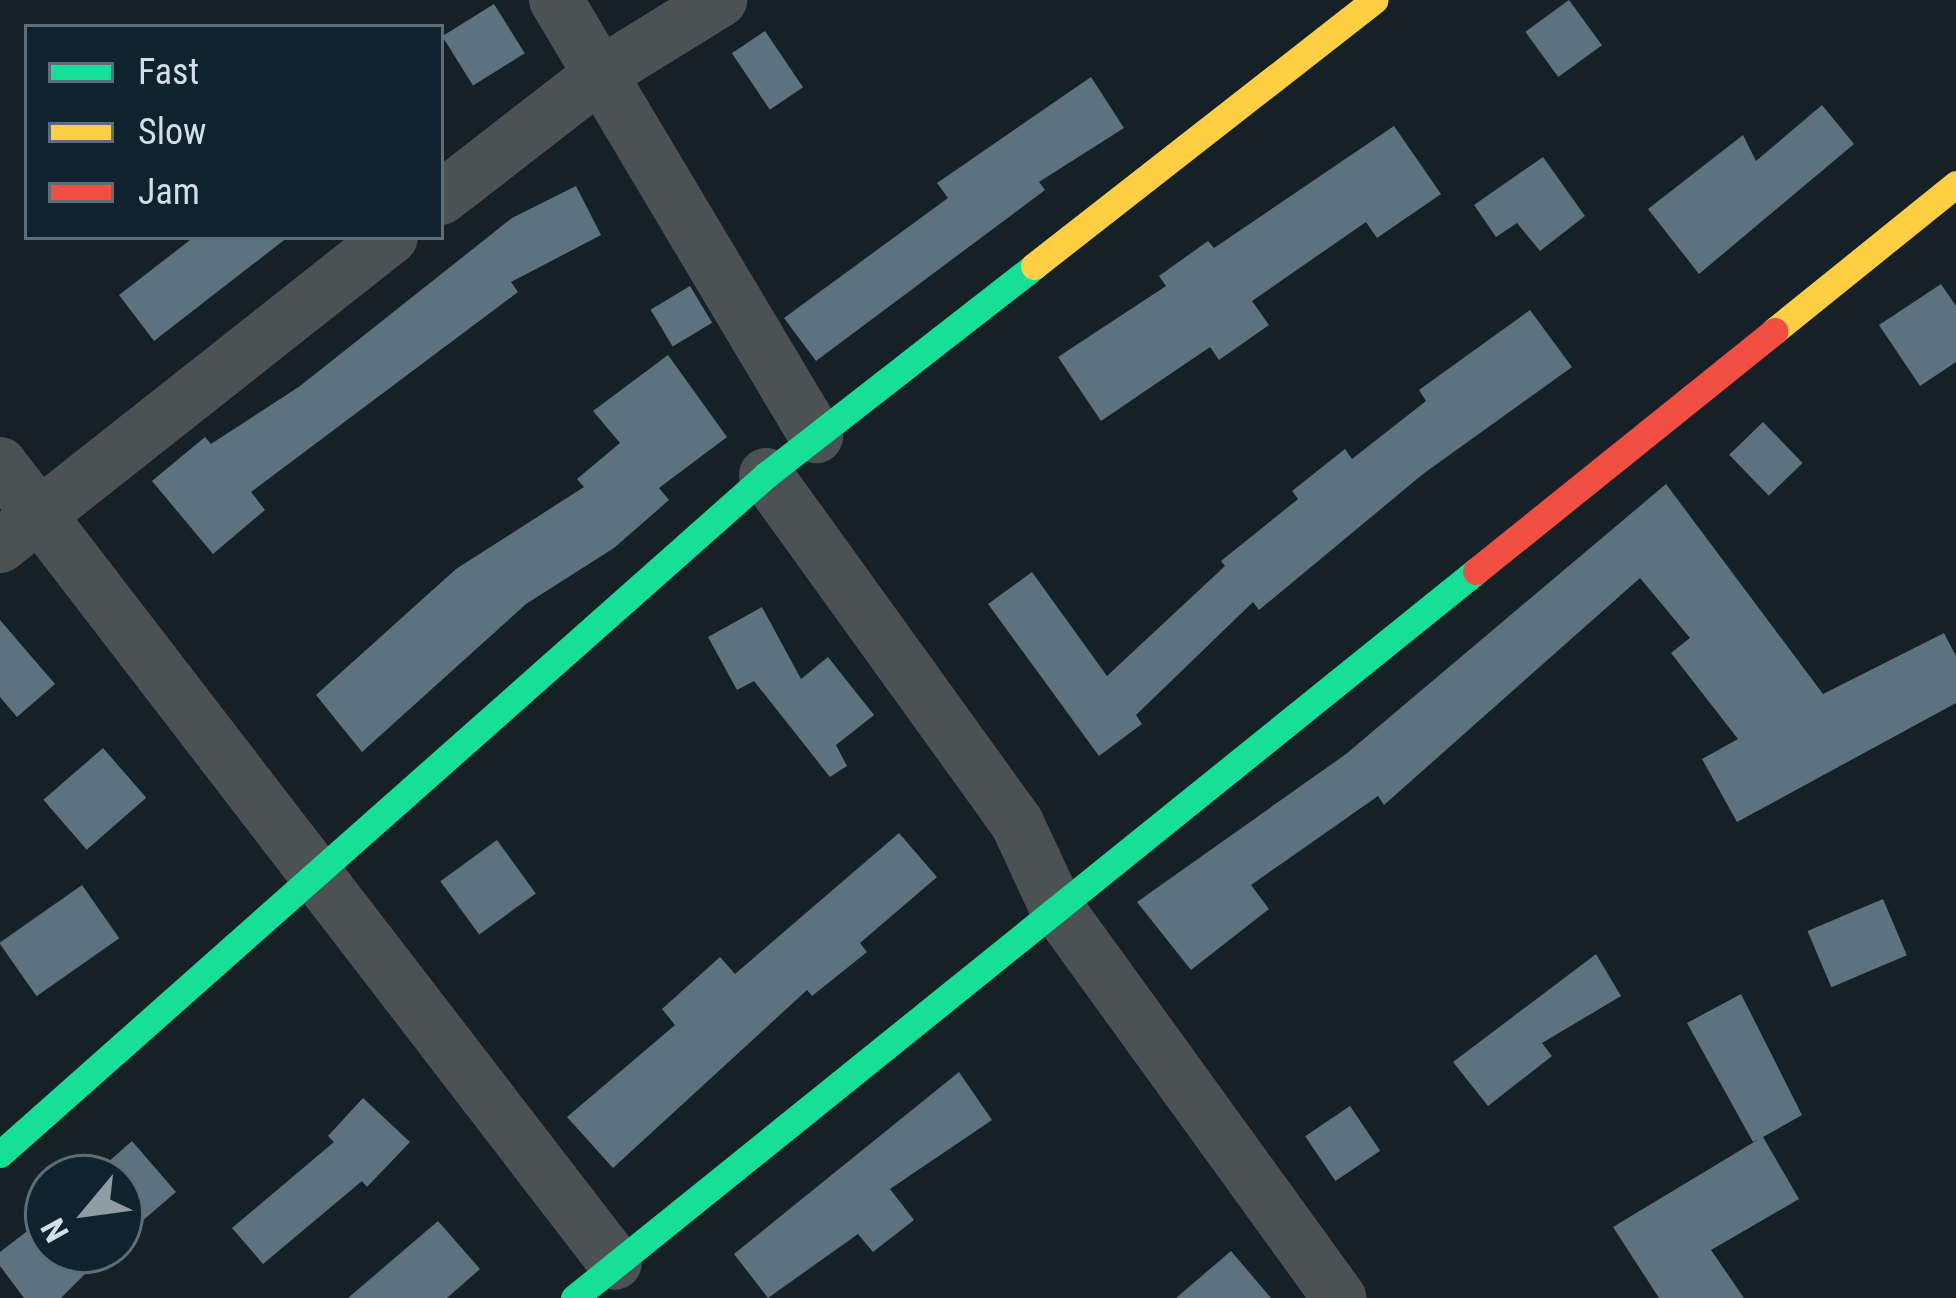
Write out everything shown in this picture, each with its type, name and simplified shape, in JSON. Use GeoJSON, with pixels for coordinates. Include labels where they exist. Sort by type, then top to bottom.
{"type":"FeatureCollection","features":[{"type":"Feature","properties":{"kind":"street"},"geometry":{"type":"LineString","coordinates":[[556,0],[816,436]]}},
{"type":"Feature","properties":{"kind":"street"},"geometry":{"type":"LineString","coordinates":[[444,196],[602,73],[720,0]]}},
{"type":"Feature","properties":{"kind":"street"},"geometry":{"type":"LineString","coordinates":[[0,1154],[766,475],[1374,0]]}},
{"type":"Feature","properties":{"kind":"street"},"geometry":{"type":"LineString","coordinates":[[574,1298],[1055,904],[1956,184]]}},
{"type":"Feature","properties":{"kind":"street"},"geometry":{"type":"LineString","coordinates":[[19,529],[387,240]]}},
{"type":"Feature","properties":{"kind":"street"},"geometry":{"type":"LineString","coordinates":[[0,464],[19,529],[314,872],[615,1263]]}},
{"type":"Feature","properties":{"kind":"street"},"geometry":{"type":"LineString","coordinates":[[766,475],[1017,823],[1055,904],[1340,1298]]}},
{"type":"Feature","properties":{"kind":"building"},"geometry":{"type":"Polygon","coordinates":[[[1569,0],[1602,45],[1558,77],[1525,32],[1569,0]]]}},
{"type":"Feature","properties":{"kind":"building"},"geometry":{"type":"Polygon","coordinates":[[[494,4],[525,53],[473,86],[444,35],[494,4]]]}},
{"type":"Feature","properties":{"kind":"building"},"geometry":{"type":"Polygon","coordinates":[[[765,31],[803,87],[770,110],[732,53],[765,31]]]}},
{"type":"Feature","properties":{"kind":"building"},"geometry":{"type":"Polygon","coordinates":[[[1091,77],[1124,128],[1039,182],[1045,190],[816,361],[784,318],[948,198],[937,183],[1091,77]]]}},
{"type":"Feature","properties":{"kind":"building"},"geometry":{"type":"Polygon","coordinates":[[[1822,105],[1854,144],[1699,274],[1648,209],[1743,135],[1756,161],[1822,105]]]}},
{"type":"Feature","properties":{"kind":"building"},"geometry":{"type":"Polygon","coordinates":[[[1394,126],[1441,194],[1377,238],[1366,222],[1252,301],[1269,325],[1219,360],[1210,347],[1101,421],[1058,357],[1166,286],[1159,276],[1208,241],[1214,248],[1394,126]]]}},
{"type":"Feature","properties":{"kind":"building"},"geometry":{"type":"Polygon","coordinates":[[[1543,157],[1585,216],[1540,251],[1517,223],[1496,237],[1474,205],[1543,157]]]}},
{"type":"Feature","properties":{"kind":"building"},"geometry":{"type":"Polygon","coordinates":[[[576,186],[601,235],[511,282],[518,292],[251,492],[265,510],[213,554],[152,481],[205,437],[211,444],[300,386],[512,218],[576,186]]]}},
{"type":"Feature","properties":{"kind":"building"},"geometry":{"type":"Polygon","coordinates":[[[190,240],[284,240],[154,341],[119,295],[190,240]]]}},
{"type":"Feature","properties":{"kind":"building"},"geometry":{"type":"Polygon","coordinates":[[[1941,284],[1956,306],[1956,362],[1920,386],[1879,325],[1941,284]]]}},
{"type":"Feature","properties":{"kind":"building"},"geometry":{"type":"Polygon","coordinates":[[[690,286],[712,323],[673,347],[651,310],[690,286]]]}},
{"type":"Feature","properties":{"kind":"building"},"geometry":{"type":"Polygon","coordinates":[[[1530,310],[1572,367],[1423,474],[1259,610],[1253,602],[1136,715],[1142,724],[1099,756],[988,604],[1032,572],[1107,676],[1225,566],[1221,561],[1298,499],[1292,491],[1345,449],[1352,459],[1426,401],[1419,390],[1530,310]]]}},
{"type":"Feature","properties":{"kind":"building"},"geometry":{"type":"Polygon","coordinates":[[[668,355],[727,437],[659,488],[669,500],[614,548],[526,604],[362,752],[316,695],[456,569],[584,487],[577,479],[620,443],[593,411],[668,355]]]}},
{"type":"Feature","properties":{"kind":"building"},"geometry":{"type":"Polygon","coordinates":[[[1763,422],[1803,463],[1769,496],[1729,455],[1763,422]]]}},
{"type":"Feature","properties":{"kind":"building"},"geometry":{"type":"Polygon","coordinates":[[[1666,484],[1823,694],[1944,633],[1956,656],[1956,703],[1737,822],[1702,759],[1738,739],[1671,653],[1690,638],[1640,578],[1384,805],[1378,796],[1251,885],[1269,909],[1191,970],[1137,902],[1346,754],[1666,484]]]}},
{"type":"Feature","properties":{"kind":"building"},"geometry":{"type":"Polygon","coordinates":[[[762,607],[801,679],[828,657],[874,715],[836,745],[847,766],[830,777],[754,681],[737,690],[708,637],[762,607]]]}},
{"type":"Feature","properties":{"kind":"building"},"geometry":{"type":"Polygon","coordinates":[[[0,620],[55,684],[17,717],[0,697],[0,620]]]}},
{"type":"Feature","properties":{"kind":"building"},"geometry":{"type":"Polygon","coordinates":[[[103,748],[146,798],[87,850],[43,800],[103,748]]]}},
{"type":"Feature","properties":{"kind":"building"},"geometry":{"type":"Polygon","coordinates":[[[899,833],[937,877],[860,943],[867,952],[812,996],[807,990],[613,1168],[567,1117],[675,1025],[662,1009],[720,957],[735,974],[899,833]]]}},
{"type":"Feature","properties":{"kind":"building"},"geometry":{"type":"Polygon","coordinates":[[[497,840],[536,893],[479,935],[440,881],[497,840]]]}},
{"type":"Feature","properties":{"kind":"building"},"geometry":{"type":"Polygon","coordinates":[[[82,885],[119,938],[37,996],[0,942],[82,885]]]}},
{"type":"Feature","properties":{"kind":"building"},"geometry":{"type":"Polygon","coordinates":[[[1883,899],[1907,955],[1831,987],[1808,931],[1883,899]]]}},
{"type":"Feature","properties":{"kind":"building"},"geometry":{"type":"Polygon","coordinates":[[[1596,954],[1621,996],[1542,1043],[1552,1056],[1488,1106],[1453,1062],[1596,954]]]}},
{"type":"Feature","properties":{"kind":"building"},"geometry":{"type":"Polygon","coordinates":[[[1741,994],[1802,1115],[1763,1137],[1799,1199],[1711,1250],[1744,1298],[1659,1298],[1613,1227],[1759,1139],[1753,1142],[1687,1023],[1741,994]]]}},
{"type":"Feature","properties":{"kind":"building"},"geometry":{"type":"Polygon","coordinates":[[[959,1072],[992,1120],[890,1189],[914,1220],[873,1252],[858,1234],[768,1298],[734,1254],[959,1072]]]}},
{"type":"Feature","properties":{"kind":"building"},"geometry":{"type":"Polygon","coordinates":[[[363,1098],[410,1142],[367,1187],[362,1181],[263,1264],[232,1228],[334,1142],[328,1136],[363,1098]]]}},
{"type":"Feature","properties":{"kind":"building"},"geometry":{"type":"Polygon","coordinates":[[[1350,1106],[1380,1151],[1335,1181],[1305,1136],[1350,1106]]]}},
{"type":"Feature","properties":{"kind":"building"},"geometry":{"type":"Polygon","coordinates":[[[132,1141],[143,1154],[117,1154],[132,1141]]]}},
{"type":"Feature","properties":{"kind":"building"},"geometry":{"type":"Polygon","coordinates":[[[144,1155],[176,1192],[144,1219],[144,1155]]]}},
{"type":"Feature","properties":{"kind":"building"},"geometry":{"type":"Polygon","coordinates":[[[438,1221],[480,1269],[447,1298],[348,1298],[438,1221]]]}},
{"type":"Feature","properties":{"kind":"building"},"geometry":{"type":"Polygon","coordinates":[[[24,1234],[24,1274],[85,1274],[61,1298],[24,1298],[0,1266],[0,1252],[24,1234]]]}},
{"type":"Feature","properties":{"kind":"building"},"geometry":{"type":"Polygon","coordinates":[[[1231,1251],[1271,1298],[1176,1298],[1231,1251]]]}},
{"type":"Feature","properties":{"kind":"traffic: fast"},"geometry":{"type":"LineString","coordinates":[[0,1154],[766,475],[1034,266]]}},
{"type":"Feature","properties":{"kind":"traffic: fast"},"geometry":{"type":"LineString","coordinates":[[574,1298],[1476,571]]}},
{"type":"Feature","properties":{"kind":"traffic: slow"},"geometry":{"type":"LineString","coordinates":[[1034,266],[1374,0]]}},
{"type":"Feature","properties":{"kind":"traffic: slow"},"geometry":{"type":"LineString","coordinates":[[1774,331],[1956,184]]}},
{"type":"Feature","properties":{"kind":"traffic: jam"},"geometry":{"type":"LineString","coordinates":[[1476,571],[1774,331]]}}]}
